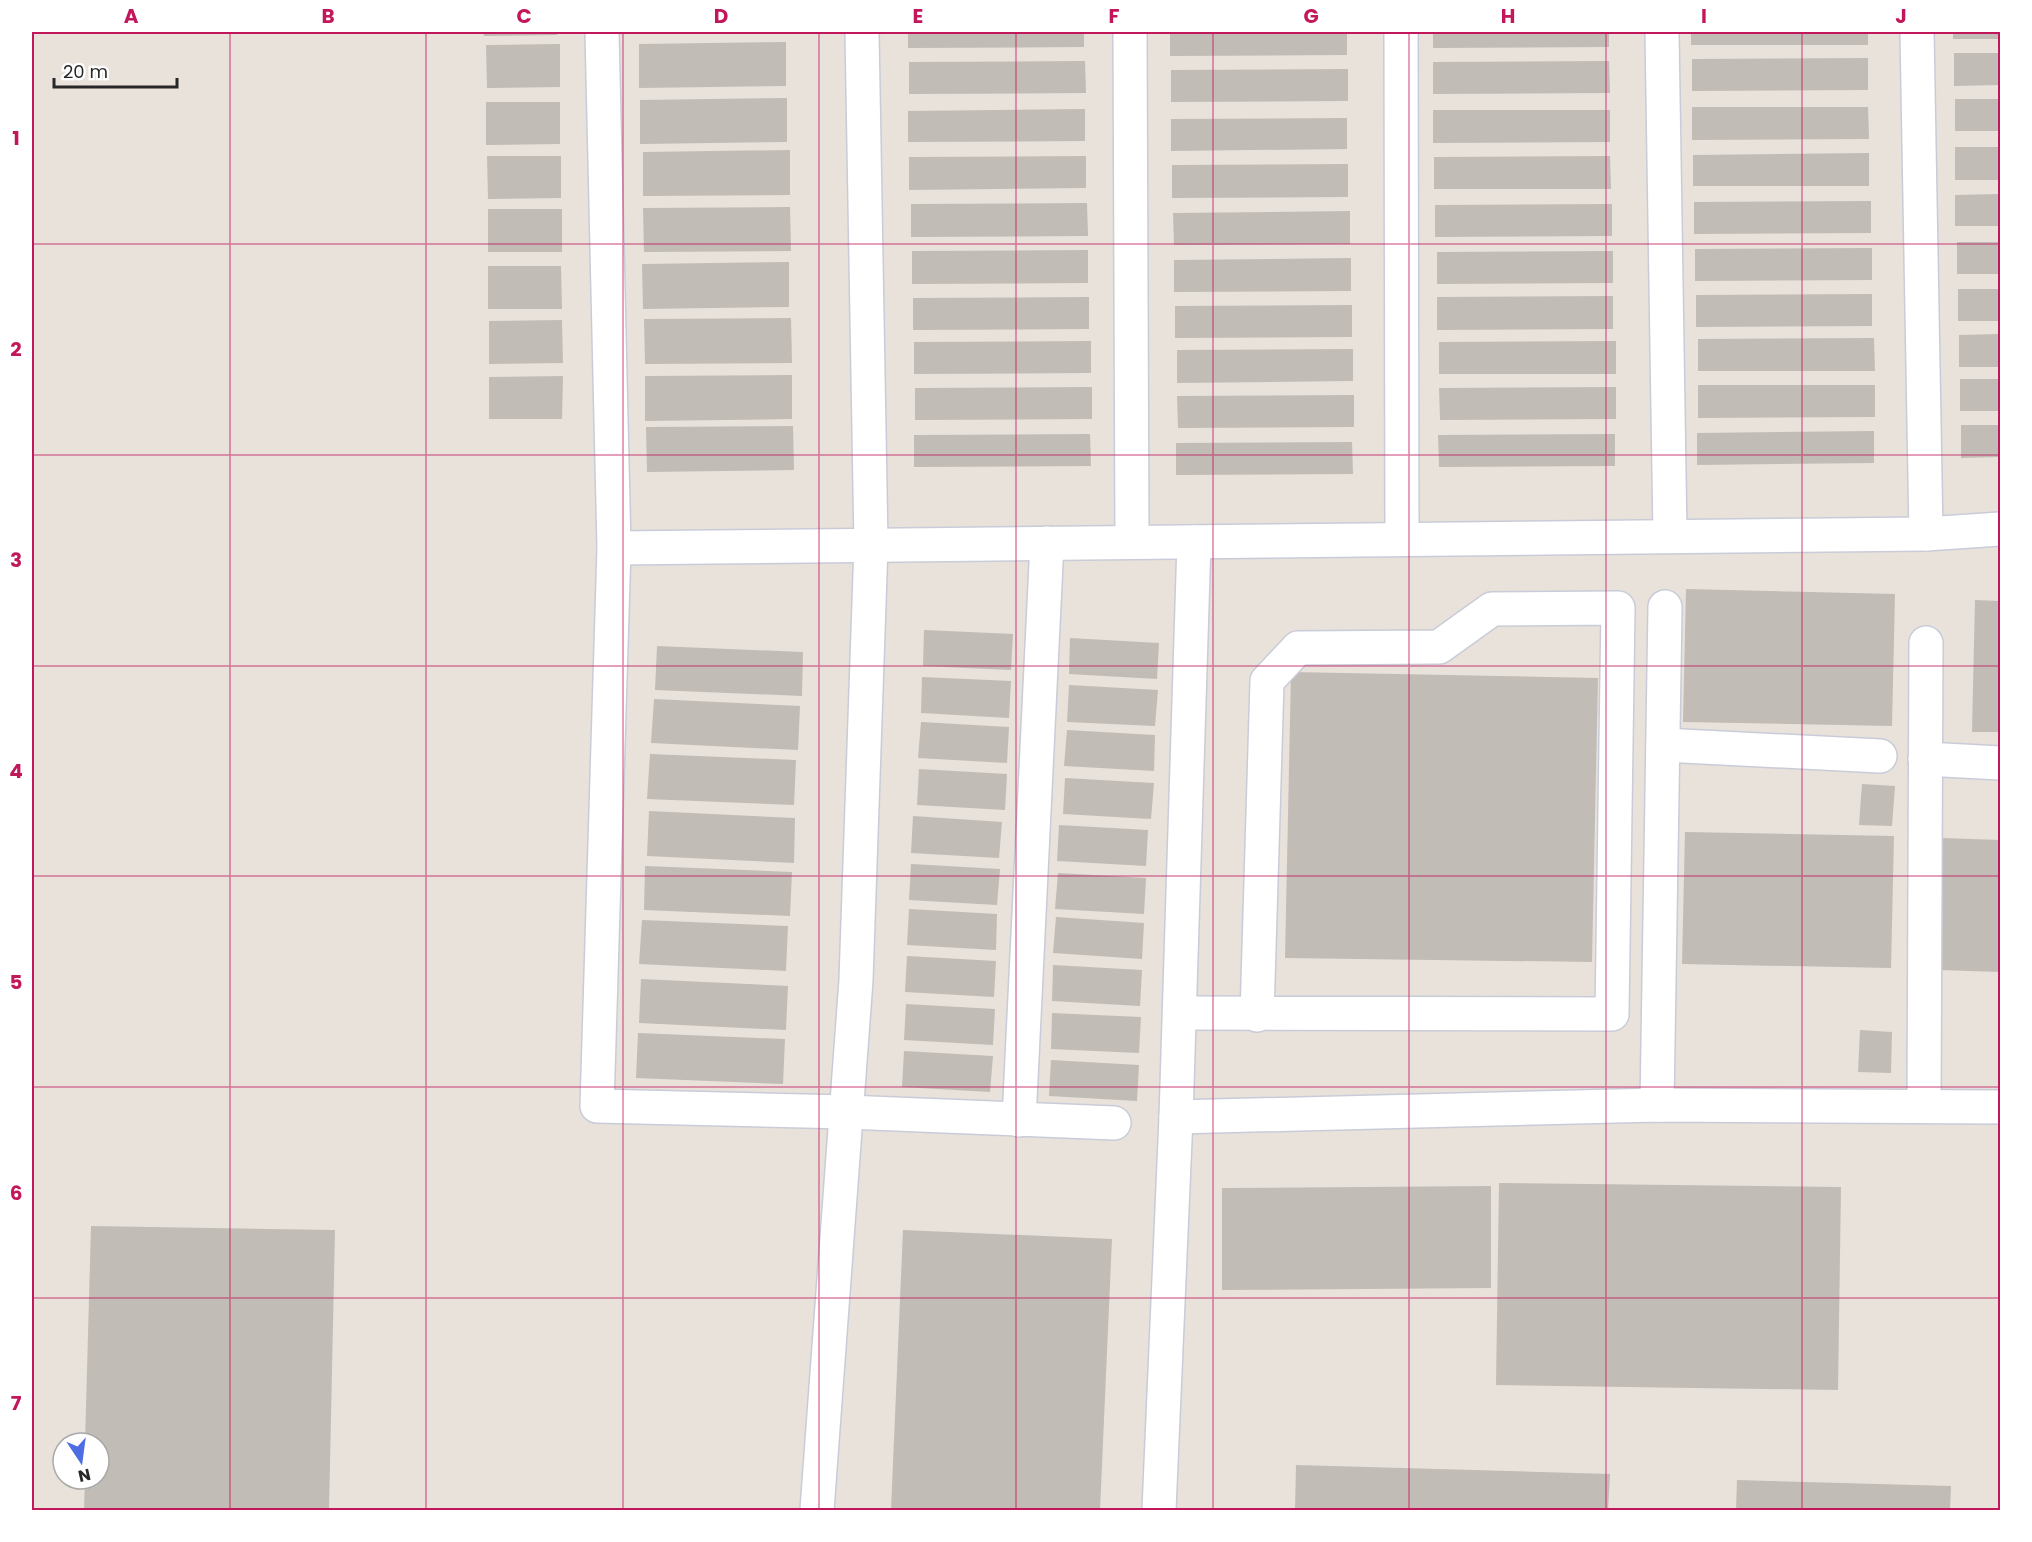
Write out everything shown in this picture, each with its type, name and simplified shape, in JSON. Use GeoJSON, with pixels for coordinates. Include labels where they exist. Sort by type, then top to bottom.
{"type":"FeatureCollection","features":[{"type":"Feature","properties":{"kind":"street"},"geometry":{"type":"LineString","coordinates":[[602,32],[614,548],[597,1106],[846,1112],[1114,1123]]}},
{"type":"Feature","properties":{"kind":"street"},"geometry":{"type":"LineString","coordinates":[[817,1510],[856,980],[871,545],[862,32]]}},
{"type":"Feature","properties":{"kind":"street"},"geometry":{"type":"LineString","coordinates":[[1130,32],[1132,542]]}},
{"type":"Feature","properties":{"kind":"street"},"geometry":{"type":"LineString","coordinates":[[1401,32],[1402,539]]}},
{"type":"Feature","properties":{"kind":"street"},"geometry":{"type":"LineString","coordinates":[[1662,32],[1670,536]]}},
{"type":"Feature","properties":{"kind":"street"},"geometry":{"type":"LineString","coordinates":[[1917,32],[1926,534]]}},
{"type":"Feature","properties":{"kind":"street"},"geometry":{"type":"LineString","coordinates":[[614,548],[1926,534],[2001,530]]}},
{"type":"Feature","properties":{"kind":"street"},"geometry":{"type":"LineString","coordinates":[[1159,1510],[1180,1013],[1194,542]]}},
{"type":"Feature","properties":{"kind":"street"},"geometry":{"type":"LineString","coordinates":[[1019,1120],[1047,543]]}},
{"type":"Feature","properties":{"kind":"street"},"geometry":{"type":"LineString","coordinates":[[1657,1105],[1665,607]]}},
{"type":"Feature","properties":{"kind":"street"},"geometry":{"type":"LineString","coordinates":[[1180,1013],[1257,1015],[1612,1014],[1618,608],[1492,609],[1439,647],[1298,648],[1267,681],[1257,1015]]}},
{"type":"Feature","properties":{"kind":"street"},"geometry":{"type":"LineString","coordinates":[[1924,1106],[1926,643]]}},
{"type":"Feature","properties":{"kind":"street"},"geometry":{"type":"LineString","coordinates":[[1663,745],[1880,756]]}},
{"type":"Feature","properties":{"kind":"street"},"geometry":{"type":"LineString","coordinates":[[1924,759],[2001,763]]}},
{"type":"Feature","properties":{"kind":"street"},"geometry":{"type":"LineString","coordinates":[[1176,1117],[1657,1105],[2001,1107]]}},
{"type":"Feature","properties":{"kind":"building"},"geometry":{"type":"Polygon","coordinates":[[[483,32],[557,32],[557,35],[484,36],[483,32]]]}},
{"type":"Feature","properties":{"kind":"building"},"geometry":{"type":"Polygon","coordinates":[[[908,32],[1084,32],[1084,47],[908,48],[908,32]]]}},
{"type":"Feature","properties":{"kind":"building"},"geometry":{"type":"Polygon","coordinates":[[[1170,32],[1347,32],[1347,55],[1170,56],[1170,32]]]}},
{"type":"Feature","properties":{"kind":"building"},"geometry":{"type":"Polygon","coordinates":[[[1433,32],[1609,32],[1609,47],[1433,48],[1433,32]]]}},
{"type":"Feature","properties":{"kind":"building"},"geometry":{"type":"Polygon","coordinates":[[[1691,32],[1868,32],[1868,45],[1691,45],[1691,32]]]}},
{"type":"Feature","properties":{"kind":"building"},"geometry":{"type":"Polygon","coordinates":[[[1953,32],[2000,32],[2000,39],[1953,39],[1953,32]]]}},
{"type":"Feature","properties":{"kind":"building"},"geometry":{"type":"Polygon","coordinates":[[[786,42],[786,86],[639,88],[639,44],[786,42]]]}},
{"type":"Feature","properties":{"kind":"building"},"geometry":{"type":"Polygon","coordinates":[[[560,44],[560,87],[487,88],[486,45],[560,44]]]}},
{"type":"Feature","properties":{"kind":"building"},"geometry":{"type":"Polygon","coordinates":[[[1954,53],[2000,53],[2000,85],[1954,86],[1954,53]]]}},
{"type":"Feature","properties":{"kind":"building"},"geometry":{"type":"Polygon","coordinates":[[[1868,58],[1868,90],[1692,91],[1692,59],[1868,58]]]}},
{"type":"Feature","properties":{"kind":"building"},"geometry":{"type":"Polygon","coordinates":[[[1085,61],[1086,93],[909,94],[909,62],[1085,61]]]}},
{"type":"Feature","properties":{"kind":"building"},"geometry":{"type":"Polygon","coordinates":[[[1609,61],[1610,93],[1433,94],[1433,62],[1609,61]]]}},
{"type":"Feature","properties":{"kind":"building"},"geometry":{"type":"Polygon","coordinates":[[[1348,69],[1348,101],[1171,102],[1171,70],[1348,69]]]}},
{"type":"Feature","properties":{"kind":"building"},"geometry":{"type":"Polygon","coordinates":[[[787,98],[787,142],[640,144],[640,100],[787,98]]]}},
{"type":"Feature","properties":{"kind":"building"},"geometry":{"type":"Polygon","coordinates":[[[1955,99],[2000,99],[2000,131],[1955,131],[1955,99]]]}},
{"type":"Feature","properties":{"kind":"building"},"geometry":{"type":"Polygon","coordinates":[[[486,102],[560,102],[560,144],[486,145],[486,102]]]}},
{"type":"Feature","properties":{"kind":"building"},"geometry":{"type":"Polygon","coordinates":[[[1692,107],[1868,107],[1869,139],[1692,140],[1692,107]]]}},
{"type":"Feature","properties":{"kind":"building"},"geometry":{"type":"Polygon","coordinates":[[[1085,109],[1085,141],[908,142],[908,111],[1085,109]]]}},
{"type":"Feature","properties":{"kind":"building"},"geometry":{"type":"Polygon","coordinates":[[[1433,110],[1610,110],[1610,142],[1433,143],[1433,110]]]}},
{"type":"Feature","properties":{"kind":"building"},"geometry":{"type":"Polygon","coordinates":[[[1347,118],[1347,149],[1171,151],[1171,119],[1347,118]]]}},
{"type":"Feature","properties":{"kind":"building"},"geometry":{"type":"Polygon","coordinates":[[[1955,147],[2000,147],[2000,180],[1955,180],[1955,147]]]}},
{"type":"Feature","properties":{"kind":"building"},"geometry":{"type":"Polygon","coordinates":[[[790,150],[790,195],[643,196],[643,152],[790,150]]]}},
{"type":"Feature","properties":{"kind":"building"},"geometry":{"type":"Polygon","coordinates":[[[1869,153],[1869,186],[1693,186],[1693,155],[1869,153]]]}},
{"type":"Feature","properties":{"kind":"building"},"geometry":{"type":"Polygon","coordinates":[[[487,156],[561,156],[561,198],[488,199],[487,156]]]}},
{"type":"Feature","properties":{"kind":"building"},"geometry":{"type":"Polygon","coordinates":[[[1086,156],[1086,188],[909,190],[909,157],[1086,156]]]}},
{"type":"Feature","properties":{"kind":"building"},"geometry":{"type":"Polygon","coordinates":[[[1610,156],[1611,189],[1434,189],[1434,157],[1610,156]]]}},
{"type":"Feature","properties":{"kind":"building"},"geometry":{"type":"Polygon","coordinates":[[[1348,164],[1348,197],[1172,198],[1172,165],[1348,164]]]}},
{"type":"Feature","properties":{"kind":"building"},"geometry":{"type":"Polygon","coordinates":[[[2000,194],[2000,226],[1955,226],[1955,195],[2000,194]]]}},
{"type":"Feature","properties":{"kind":"building"},"geometry":{"type":"Polygon","coordinates":[[[1871,201],[1871,233],[1694,234],[1694,202],[1871,201]]]}},
{"type":"Feature","properties":{"kind":"building"},"geometry":{"type":"Polygon","coordinates":[[[1087,203],[1088,236],[911,237],[911,204],[1087,203]]]}},
{"type":"Feature","properties":{"kind":"building"},"geometry":{"type":"Polygon","coordinates":[[[1612,204],[1612,236],[1435,237],[1435,205],[1612,204]]]}},
{"type":"Feature","properties":{"kind":"building"},"geometry":{"type":"Polygon","coordinates":[[[790,207],[791,251],[644,252],[643,208],[790,207]]]}},
{"type":"Feature","properties":{"kind":"building"},"geometry":{"type":"Polygon","coordinates":[[[488,209],[562,209],[562,252],[488,252],[488,209]]]}},
{"type":"Feature","properties":{"kind":"building"},"geometry":{"type":"Polygon","coordinates":[[[1350,211],[1350,244],[1174,245],[1173,213],[1350,211]]]}},
{"type":"Feature","properties":{"kind":"building"},"geometry":{"type":"Polygon","coordinates":[[[1957,242],[2000,242],[2000,274],[1957,274],[1957,242]]]}},
{"type":"Feature","properties":{"kind":"building"},"geometry":{"type":"Polygon","coordinates":[[[1872,248],[1872,280],[1695,281],[1695,249],[1872,248]]]}},
{"type":"Feature","properties":{"kind":"building"},"geometry":{"type":"Polygon","coordinates":[[[1088,250],[1088,283],[912,284],[912,251],[1088,250]]]}},
{"type":"Feature","properties":{"kind":"building"},"geometry":{"type":"Polygon","coordinates":[[[1613,251],[1613,283],[1437,284],[1437,252],[1613,251]]]}},
{"type":"Feature","properties":{"kind":"building"},"geometry":{"type":"Polygon","coordinates":[[[1351,258],[1351,291],[1174,292],[1174,260],[1351,258]]]}},
{"type":"Feature","properties":{"kind":"building"},"geometry":{"type":"Polygon","coordinates":[[[789,262],[789,307],[643,309],[642,264],[789,262]]]}},
{"type":"Feature","properties":{"kind":"building"},"geometry":{"type":"Polygon","coordinates":[[[488,266],[561,266],[562,309],[488,309],[488,266]]]}},
{"type":"Feature","properties":{"kind":"building"},"geometry":{"type":"Polygon","coordinates":[[[1958,289],[2000,289],[2000,321],[1958,321],[1958,289]]]}},
{"type":"Feature","properties":{"kind":"building"},"geometry":{"type":"Polygon","coordinates":[[[1872,294],[1872,326],[1696,327],[1696,295],[1872,294]]]}},
{"type":"Feature","properties":{"kind":"building"},"geometry":{"type":"Polygon","coordinates":[[[1613,296],[1613,329],[1437,330],[1437,297],[1613,296]]]}},
{"type":"Feature","properties":{"kind":"building"},"geometry":{"type":"Polygon","coordinates":[[[1089,297],[1089,329],[913,330],[913,298],[1089,297]]]}},
{"type":"Feature","properties":{"kind":"building"},"geometry":{"type":"Polygon","coordinates":[[[1352,305],[1352,337],[1175,338],[1175,306],[1352,305]]]}},
{"type":"Feature","properties":{"kind":"building"},"geometry":{"type":"Polygon","coordinates":[[[791,318],[792,363],[645,364],[644,319],[791,318]]]}},
{"type":"Feature","properties":{"kind":"building"},"geometry":{"type":"Polygon","coordinates":[[[562,320],[563,363],[489,364],[489,321],[562,320]]]}},
{"type":"Feature","properties":{"kind":"building"},"geometry":{"type":"Polygon","coordinates":[[[2000,334],[2000,367],[1959,367],[1959,335],[2000,334]]]}},
{"type":"Feature","properties":{"kind":"building"},"geometry":{"type":"Polygon","coordinates":[[[1874,338],[1875,371],[1698,371],[1698,339],[1874,338]]]}},
{"type":"Feature","properties":{"kind":"building"},"geometry":{"type":"Polygon","coordinates":[[[1091,341],[1091,373],[914,374],[914,342],[1091,341]]]}},
{"type":"Feature","properties":{"kind":"building"},"geometry":{"type":"Polygon","coordinates":[[[1616,341],[1616,374],[1439,374],[1439,342],[1616,341]]]}},
{"type":"Feature","properties":{"kind":"building"},"geometry":{"type":"Polygon","coordinates":[[[1353,349],[1353,381],[1177,383],[1177,350],[1353,349]]]}},
{"type":"Feature","properties":{"kind":"building"},"geometry":{"type":"Polygon","coordinates":[[[792,375],[792,419],[645,421],[645,376],[792,375]]]}},
{"type":"Feature","properties":{"kind":"building"},"geometry":{"type":"Polygon","coordinates":[[[563,376],[562,419],[489,419],[489,377],[563,376]]]}},
{"type":"Feature","properties":{"kind":"building"},"geometry":{"type":"Polygon","coordinates":[[[1960,379],[2000,379],[2000,411],[1960,411],[1960,379]]]}},
{"type":"Feature","properties":{"kind":"building"},"geometry":{"type":"Polygon","coordinates":[[[1698,385],[1875,385],[1875,417],[1698,418],[1698,385]]]}},
{"type":"Feature","properties":{"kind":"building"},"geometry":{"type":"Polygon","coordinates":[[[1092,387],[1092,419],[915,420],[915,388],[1092,387]]]}},
{"type":"Feature","properties":{"kind":"building"},"geometry":{"type":"Polygon","coordinates":[[[1616,387],[1616,419],[1440,420],[1439,388],[1616,387]]]}},
{"type":"Feature","properties":{"kind":"building"},"geometry":{"type":"Polygon","coordinates":[[[1354,395],[1354,427],[1178,428],[1177,396],[1354,395]]]}},
{"type":"Feature","properties":{"kind":"building"},"geometry":{"type":"Polygon","coordinates":[[[1961,425],[2000,425],[2000,457],[1961,458],[1961,425]]]}},
{"type":"Feature","properties":{"kind":"building"},"geometry":{"type":"Polygon","coordinates":[[[793,426],[794,470],[647,472],[646,427],[793,426]]]}},
{"type":"Feature","properties":{"kind":"building"},"geometry":{"type":"Polygon","coordinates":[[[1874,431],[1874,463],[1697,465],[1697,433],[1874,431]]]}},
{"type":"Feature","properties":{"kind":"building"},"geometry":{"type":"Polygon","coordinates":[[[1090,434],[1091,466],[914,467],[914,435],[1090,434]]]}},
{"type":"Feature","properties":{"kind":"building"},"geometry":{"type":"Polygon","coordinates":[[[1615,434],[1615,466],[1439,467],[1438,435],[1615,434]]]}},
{"type":"Feature","properties":{"kind":"building"},"geometry":{"type":"Polygon","coordinates":[[[1352,442],[1353,474],[1176,475],[1176,443],[1352,442]]]}},
{"type":"Feature","properties":{"kind":"building"},"geometry":{"type":"Polygon","coordinates":[[[1686,589],[1895,594],[1892,726],[1683,722],[1686,589]]]}},
{"type":"Feature","properties":{"kind":"building"},"geometry":{"type":"Polygon","coordinates":[[[1975,600],[2000,601],[2000,732],[1972,732],[1975,600]]]}},
{"type":"Feature","properties":{"kind":"building"},"geometry":{"type":"Polygon","coordinates":[[[924,630],[1013,634],[1011,670],[923,666],[924,630]]]}},
{"type":"Feature","properties":{"kind":"building"},"geometry":{"type":"Polygon","coordinates":[[[1070,638],[1159,643],[1157,679],[1069,674],[1070,638]]]}},
{"type":"Feature","properties":{"kind":"building"},"geometry":{"type":"Polygon","coordinates":[[[657,646],[803,652],[802,696],[655,690],[657,646]]]}},
{"type":"Feature","properties":{"kind":"building"},"geometry":{"type":"Polygon","coordinates":[[[1291,672],[1598,678],[1592,962],[1285,958],[1291,672]]]}},
{"type":"Feature","properties":{"kind":"building"},"geometry":{"type":"Polygon","coordinates":[[[922,677],[1011,681],[1009,718],[921,713],[922,677]]]}},
{"type":"Feature","properties":{"kind":"building"},"geometry":{"type":"Polygon","coordinates":[[[1069,685],[1158,690],[1155,726],[1067,722],[1069,685]]]}},
{"type":"Feature","properties":{"kind":"building"},"geometry":{"type":"Polygon","coordinates":[[[654,699],[800,706],[798,750],[651,743],[654,699]]]}},
{"type":"Feature","properties":{"kind":"building"},"geometry":{"type":"Polygon","coordinates":[[[921,722],[1009,727],[1007,763],[918,758],[921,722]]]}},
{"type":"Feature","properties":{"kind":"building"},"geometry":{"type":"Polygon","coordinates":[[[1067,730],[1155,735],[1154,771],[1064,766],[1067,730]]]}},
{"type":"Feature","properties":{"kind":"building"},"geometry":{"type":"Polygon","coordinates":[[[650,754],[796,760],[794,805],[647,799],[650,754]]]}},
{"type":"Feature","properties":{"kind":"building"},"geometry":{"type":"Polygon","coordinates":[[[919,769],[1007,774],[1005,810],[917,805],[919,769]]]}},
{"type":"Feature","properties":{"kind":"building"},"geometry":{"type":"Polygon","coordinates":[[[1065,778],[1154,783],[1151,819],[1063,814],[1065,778]]]}},
{"type":"Feature","properties":{"kind":"building"},"geometry":{"type":"Polygon","coordinates":[[[1862,784],[1895,786],[1892,826],[1859,825],[1862,784]]]}},
{"type":"Feature","properties":{"kind":"building"},"geometry":{"type":"Polygon","coordinates":[[[649,811],[795,818],[794,863],[647,856],[649,811]]]}},
{"type":"Feature","properties":{"kind":"building"},"geometry":{"type":"Polygon","coordinates":[[[913,816],[1002,822],[999,858],[911,853],[913,816]]]}},
{"type":"Feature","properties":{"kind":"building"},"geometry":{"type":"Polygon","coordinates":[[[1059,825],[1148,830],[1146,866],[1057,861],[1059,825]]]}},
{"type":"Feature","properties":{"kind":"building"},"geometry":{"type":"Polygon","coordinates":[[[1685,832],[1894,836],[1891,968],[1682,964],[1685,832]]]}},
{"type":"Feature","properties":{"kind":"building"},"geometry":{"type":"Polygon","coordinates":[[[1942,838],[2000,840],[2000,972],[1939,970],[1942,838]]]}},
{"type":"Feature","properties":{"kind":"building"},"geometry":{"type":"Polygon","coordinates":[[[911,864],[1000,869],[997,905],[909,900],[911,864]]]}},
{"type":"Feature","properties":{"kind":"building"},"geometry":{"type":"Polygon","coordinates":[[[645,866],[792,872],[790,916],[644,910],[645,866]]]}},
{"type":"Feature","properties":{"kind":"building"},"geometry":{"type":"Polygon","coordinates":[[[1058,873],[1146,878],[1144,914],[1055,909],[1058,873]]]}},
{"type":"Feature","properties":{"kind":"building"},"geometry":{"type":"Polygon","coordinates":[[[909,909],[997,914],[996,950],[907,945],[909,909]]]}},
{"type":"Feature","properties":{"kind":"building"},"geometry":{"type":"Polygon","coordinates":[[[1056,917],[1144,923],[1142,959],[1053,953],[1056,917]]]}},
{"type":"Feature","properties":{"kind":"building"},"geometry":{"type":"Polygon","coordinates":[[[642,920],[788,926],[786,971],[639,964],[642,920]]]}},
{"type":"Feature","properties":{"kind":"building"},"geometry":{"type":"Polygon","coordinates":[[[907,956],[996,961],[994,997],[905,992],[907,956]]]}},
{"type":"Feature","properties":{"kind":"building"},"geometry":{"type":"Polygon","coordinates":[[[1053,965],[1142,970],[1140,1006],[1052,1001],[1053,965]]]}},
{"type":"Feature","properties":{"kind":"building"},"geometry":{"type":"Polygon","coordinates":[[[641,979],[788,986],[786,1030],[639,1023],[641,979]]]}},
{"type":"Feature","properties":{"kind":"building"},"geometry":{"type":"Polygon","coordinates":[[[906,1004],[995,1009],[993,1045],[904,1040],[906,1004]]]}},
{"type":"Feature","properties":{"kind":"building"},"geometry":{"type":"Polygon","coordinates":[[[1052,1013],[1141,1017],[1139,1053],[1051,1049],[1052,1013]]]}},
{"type":"Feature","properties":{"kind":"building"},"geometry":{"type":"Polygon","coordinates":[[[1860,1030],[1892,1032],[1891,1073],[1858,1072],[1860,1030]]]}},
{"type":"Feature","properties":{"kind":"building"},"geometry":{"type":"Polygon","coordinates":[[[638,1033],[785,1039],[783,1084],[636,1078],[638,1033]]]}},
{"type":"Feature","properties":{"kind":"building"},"geometry":{"type":"Polygon","coordinates":[[[904,1051],[993,1056],[990,1092],[902,1087],[904,1051]]]}},
{"type":"Feature","properties":{"kind":"building"},"geometry":{"type":"Polygon","coordinates":[[[1051,1060],[1139,1065],[1137,1101],[1049,1096],[1051,1060]]]}},
{"type":"Feature","properties":{"kind":"building"},"geometry":{"type":"Polygon","coordinates":[[[1499,1183],[1841,1187],[1838,1390],[1496,1385],[1499,1183]]]}},
{"type":"Feature","properties":{"kind":"building"},"geometry":{"type":"Polygon","coordinates":[[[1491,1186],[1491,1288],[1222,1290],[1222,1188],[1491,1186]]]}},
{"type":"Feature","properties":{"kind":"building"},"geometry":{"type":"Polygon","coordinates":[[[91,1226],[335,1230],[329,1510],[84,1510],[85,1491],[111,1491],[111,1431],[85,1431],[91,1226]]]}},
{"type":"Feature","properties":{"kind":"building"},"geometry":{"type":"Polygon","coordinates":[[[903,1230],[1112,1239],[1100,1510],[891,1510],[903,1230]]]}},
{"type":"Feature","properties":{"kind":"building"},"geometry":{"type":"Polygon","coordinates":[[[1296,1465],[1610,1474],[1608,1510],[1295,1510],[1296,1465]]]}},
{"type":"Feature","properties":{"kind":"building"},"geometry":{"type":"Polygon","coordinates":[[[1737,1480],[1951,1486],[1950,1510],[1736,1510],[1737,1480]]]}}]}
